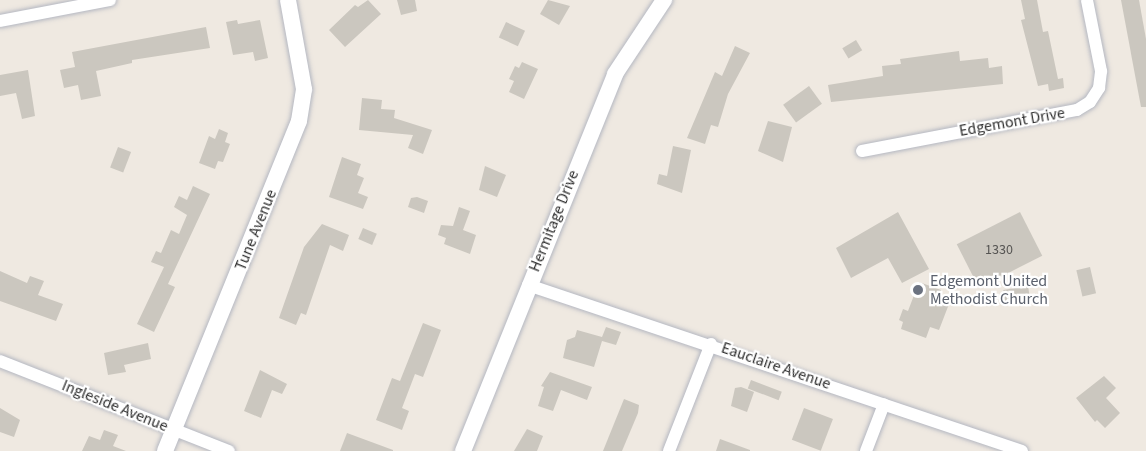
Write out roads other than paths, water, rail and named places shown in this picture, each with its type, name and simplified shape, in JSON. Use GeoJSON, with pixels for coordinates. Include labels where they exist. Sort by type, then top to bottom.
{"type":"FeatureCollection","features":[{"type":"Feature","properties":{"kind":"street"},"geometry":{"type":"LineString","coordinates":[[0,21],[110,0]]}},
{"type":"Feature","properties":{"kind":"street","name":"Tune Avenue"},"geometry":{"type":"LineString","coordinates":[[165,451],[299,121],[304,89],[288,0]]}},
{"type":"Feature","properties":{"kind":"street","name":"Hermitage Drive"},"geometry":{"type":"LineString","coordinates":[[463,451],[615,74],[664,0]]}},
{"type":"Feature","properties":{"kind":"street","name":"Edgemont Drive"},"geometry":{"type":"LineString","coordinates":[[862,151],[1077,110],[1090,102],[1099,88],[1101,71],[1087,0]]}},
{"type":"Feature","properties":{"kind":"street","name":"Eauclaire Avenue"},"geometry":{"type":"LineString","coordinates":[[528,285],[711,344],[1022,451]]}},
{"type":"Feature","properties":{"kind":"street"},"geometry":{"type":"LineString","coordinates":[[669,451],[711,344]]}},
{"type":"Feature","properties":{"kind":"street","name":"Ingleside Avenue"},"geometry":{"type":"LineString","coordinates":[[0,361],[229,451]]}},
{"type":"Feature","properties":{"kind":"street"},"geometry":{"type":"LineString","coordinates":[[866,451],[884,404]]}},
{"type":"Feature","properties":{"kind":"place","name":"Edgemont United Methodist Church"},"geometry":{"type":"Point","coordinates":[918,290]}}]}
